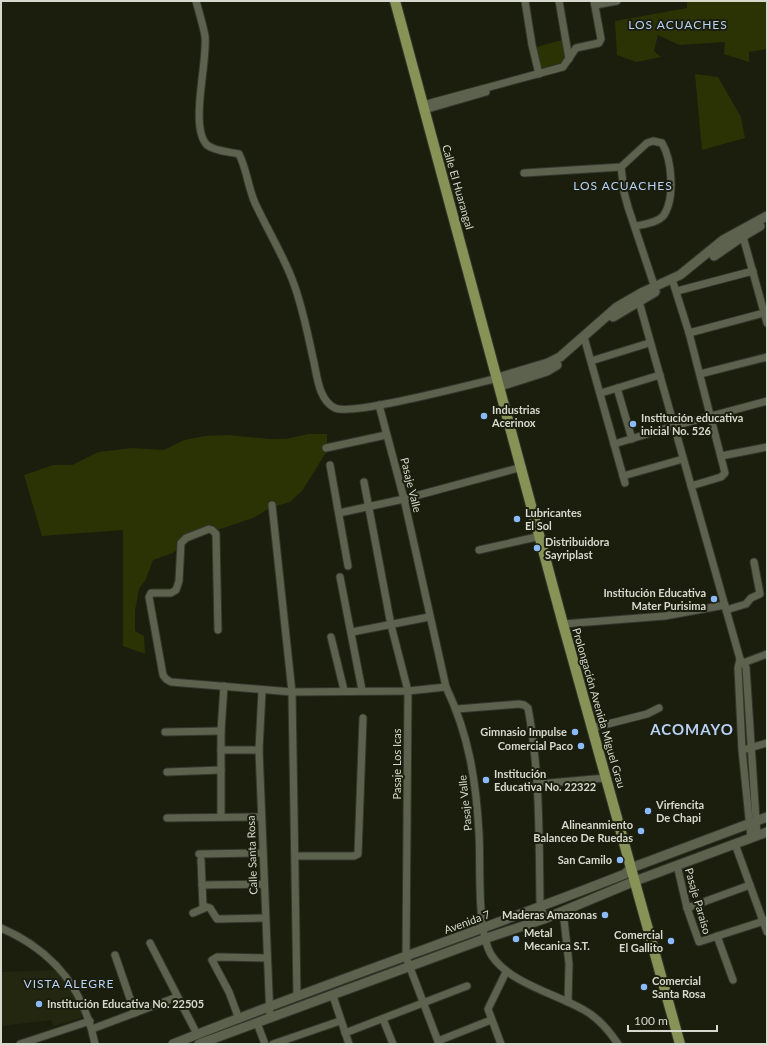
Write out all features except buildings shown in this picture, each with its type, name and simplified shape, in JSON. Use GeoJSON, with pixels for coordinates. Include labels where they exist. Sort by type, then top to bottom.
{"type":"FeatureCollection","features":[{"type":"Feature","properties":{"kind":"main road","name":"Calle El Huarangal"},"geometry":{"type":"LineString","coordinates":[[394,1],[499,382]]}},
{"type":"Feature","properties":{"kind":"main road","name":"Prolongación Avenida Miguel Grau"},"geometry":{"type":"LineString","coordinates":[[499,382],[592,728],[680,1044]]}},
{"type":"Feature","properties":{"kind":"street"},"geometry":{"type":"LineString","coordinates":[[196,1],[205,36],[204,64],[200,96],[200,128],[202,137],[207,145],[216,149],[239,154],[244,164],[254,201],[292,280],[304,318],[320,387],[325,401],[336,409],[348,410],[379,405],[499,382],[560,357],[584,339],[617,307],[656,289],[753,271]]}},
{"type":"Feature","properties":{"kind":"street"},"geometry":{"type":"LineString","coordinates":[[525,1],[536,75]]}},
{"type":"Feature","properties":{"kind":"street"},"geometry":{"type":"LineString","coordinates":[[559,1],[569,59]]}},
{"type":"Feature","properties":{"kind":"street"},"geometry":{"type":"LineString","coordinates":[[424,107],[528,80],[536,75],[563,67],[576,48],[599,43],[601,39],[595,3],[617,1]]}},
{"type":"Feature","properties":{"kind":"street"},"geometry":{"type":"LineString","coordinates":[[524,173],[621,167],[634,156],[641,147],[653,141],[662,143],[670,162],[670,192],[663,215],[657,220],[636,226]]}},
{"type":"Feature","properties":{"kind":"street"},"geometry":{"type":"LineString","coordinates":[[621,167],[624,192],[656,289]]}},
{"type":"Feature","properties":{"kind":"street"},"geometry":{"type":"LineString","coordinates":[[675,285],[741,233],[767,216]]}},
{"type":"Feature","properties":{"kind":"street"},"geometry":{"type":"LineString","coordinates":[[741,233],[767,223]]}},
{"type":"Feature","properties":{"kind":"street"},"geometry":{"type":"LineString","coordinates":[[741,233],[767,323]]}},
{"type":"Feature","properties":{"kind":"street"},"geometry":{"type":"LineString","coordinates":[[675,285],[700,374],[725,475],[691,486]]}},
{"type":"Feature","properties":{"kind":"street"},"geometry":{"type":"LineString","coordinates":[[638,298],[649,343],[660,375],[682,459],[725,608],[741,661],[746,667],[752,822]]}},
{"type":"Feature","properties":{"kind":"street"},"geometry":{"type":"LineString","coordinates":[[689,333],[764,313]]}},
{"type":"Feature","properties":{"kind":"street"},"geometry":{"type":"LineString","coordinates":[[584,339],[601,393],[624,479],[682,459]]}},
{"type":"Feature","properties":{"kind":"street"},"geometry":{"type":"LineString","coordinates":[[591,361],[649,343]]}},
{"type":"Feature","properties":{"kind":"street"},"geometry":{"type":"LineString","coordinates":[[700,374],[767,357]]}},
{"type":"Feature","properties":{"kind":"street"},"geometry":{"type":"LineString","coordinates":[[601,393],[660,375]]}},
{"type":"Feature","properties":{"kind":"street"},"geometry":{"type":"LineString","coordinates":[[617,388],[632,439]]}},
{"type":"Feature","properties":{"kind":"street"},"geometry":{"type":"LineString","coordinates":[[614,444],[767,401]]}},
{"type":"Feature","properties":{"kind":"street","name":"Pasaje Valle"},"geometry":{"type":"LineString","coordinates":[[379,405],[404,499],[429,617],[446,687],[457,710],[474,775],[479,835],[482,929],[484,939],[492,956],[506,972],[586,1011],[611,1034],[618,1044]]}},
{"type":"Feature","properties":{"kind":"street"},"geometry":{"type":"LineString","coordinates":[[326,448],[386,434]]}},
{"type":"Feature","properties":{"kind":"street"},"geometry":{"type":"LineString","coordinates":[[721,456],[767,447]]}},
{"type":"Feature","properties":{"kind":"street"},"geometry":{"type":"LineString","coordinates":[[330,465],[348,566]]}},
{"type":"Feature","properties":{"kind":"street"},"geometry":{"type":"LineString","coordinates":[[339,513],[404,499],[522,467]]}},
{"type":"Feature","properties":{"kind":"street","name":"Pasaje Los Icas"},"geometry":{"type":"LineString","coordinates":[[364,482],[391,624],[408,690],[406,957],[439,1042]]}},
{"type":"Feature","properties":{"kind":"street"},"geometry":{"type":"LineString","coordinates":[[272,505],[292,692],[296,856],[297,996]]}},
{"type":"Feature","properties":{"kind":"street"},"geometry":{"type":"LineString","coordinates":[[218,630],[216,534],[209,529],[186,538],[181,543],[180,581],[176,590],[171,593],[151,593],[149,599],[163,675],[166,679],[171,682],[224,686],[262,691],[292,692],[408,690],[446,687]]}},
{"type":"Feature","properties":{"kind":"street"},"geometry":{"type":"LineString","coordinates":[[479,550],[541,536]]}},
{"type":"Feature","properties":{"kind":"street"},"geometry":{"type":"LineString","coordinates":[[564,624],[665,616],[746,604],[751,598],[760,594],[754,562]]}},
{"type":"Feature","properties":{"kind":"street"},"geometry":{"type":"LineString","coordinates":[[340,577],[352,632],[362,690]]}},
{"type":"Feature","properties":{"kind":"street"},"geometry":{"type":"LineString","coordinates":[[352,632],[429,617]]}},
{"type":"Feature","properties":{"kind":"street"},"geometry":{"type":"LineString","coordinates":[[331,637],[344,690]]}},
{"type":"Feature","properties":{"kind":"street"},"geometry":{"type":"LineString","coordinates":[[741,661],[767,654]]}},
{"type":"Feature","properties":{"kind":"street"},"geometry":{"type":"LineString","coordinates":[[741,661],[738,668],[742,750],[754,836]]}},
{"type":"Feature","properties":{"kind":"street"},"geometry":{"type":"LineString","coordinates":[[221,816],[221,731],[224,686]]}},
{"type":"Feature","properties":{"kind":"street","name":"Calle Santa Rosa"},"geometry":{"type":"LineString","coordinates":[[262,691],[259,750],[270,1018]]}},
{"type":"Feature","properties":{"kind":"street"},"geometry":{"type":"LineString","coordinates":[[457,710],[519,704],[526,706],[534,743],[538,784],[541,907],[544,919]]}},
{"type":"Feature","properties":{"kind":"street"},"geometry":{"type":"LineString","coordinates":[[592,728],[647,714],[659,708]]}},
{"type":"Feature","properties":{"kind":"street"},"geometry":{"type":"LineString","coordinates":[[296,856],[354,856],[358,854],[363,718]]}},
{"type":"Feature","properties":{"kind":"street"},"geometry":{"type":"LineString","coordinates":[[165,732],[221,731]]}},
{"type":"Feature","properties":{"kind":"street"},"geometry":{"type":"LineString","coordinates":[[742,750],[767,743]]}},
{"type":"Feature","properties":{"kind":"street"},"geometry":{"type":"LineString","coordinates":[[221,750],[259,750]]}},
{"type":"Feature","properties":{"kind":"street"},"geometry":{"type":"LineString","coordinates":[[167,772],[221,770]]}},
{"type":"Feature","properties":{"kind":"street"},"geometry":{"type":"LineString","coordinates":[[538,784],[606,778]]}},
{"type":"Feature","properties":{"kind":"street"},"geometry":{"type":"LineString","coordinates":[[167,818],[221,816],[261,817]]}},
{"type":"Feature","properties":{"kind":"street","name":"Avenida 7"},"geometry":{"type":"LineString","coordinates":[[173,1044],[297,996],[541,907],[626,874],[631,868],[767,817]]}},
{"type":"Feature","properties":{"kind":"street","name":"Avenida 7"},"geometry":{"type":"LineString","coordinates":[[200,1044],[410,968],[484,939],[544,919],[635,881],[767,832]]}},
{"type":"Feature","properties":{"kind":"street"},"geometry":{"type":"LineString","coordinates":[[735,844],[765,920],[767,932]]}},
{"type":"Feature","properties":{"kind":"street"},"geometry":{"type":"LineString","coordinates":[[203,907],[200,857],[263,853]]}},
{"type":"Feature","properties":{"kind":"street","name":"Pasaje Paraiso"},"geometry":{"type":"LineString","coordinates":[[677,865],[687,908],[698,942],[717,936]]}},
{"type":"Feature","properties":{"kind":"street"},"geometry":{"type":"LineString","coordinates":[[202,886],[264,884]]}},
{"type":"Feature","properties":{"kind":"street"},"geometry":{"type":"LineString","coordinates":[[687,908],[750,885]]}},
{"type":"Feature","properties":{"kind":"street"},"geometry":{"type":"LineString","coordinates":[[193,913],[203,907],[210,908],[214,916],[220,919],[265,918]]}},
{"type":"Feature","properties":{"kind":"street"},"geometry":{"type":"LineString","coordinates":[[563,911],[569,964],[568,1002]]}},
{"type":"Feature","properties":{"kind":"street"},"geometry":{"type":"LineString","coordinates":[[733,980],[717,936],[765,920]]}},
{"type":"Feature","properties":{"kind":"street"},"geometry":{"type":"LineString","coordinates":[[1,928],[31,945],[61,968],[74,986],[90,1021],[95,1044]]}},
{"type":"Feature","properties":{"kind":"street"},"geometry":{"type":"LineString","coordinates":[[150,943],[197,1034]]}},
{"type":"Feature","properties":{"kind":"street"},"geometry":{"type":"LineString","coordinates":[[115,955],[135,1013]]}},
{"type":"Feature","properties":{"kind":"street"},"geometry":{"type":"LineString","coordinates":[[239,1018],[229,992],[212,960],[217,957],[267,958]]}},
{"type":"Feature","properties":{"kind":"street"},"geometry":{"type":"LineString","coordinates":[[501,1044],[488,1013],[489,1004],[506,972]]}},
{"type":"Feature","properties":{"kind":"street"},"geometry":{"type":"LineString","coordinates":[[345,1033],[467,986]]}},
{"type":"Feature","properties":{"kind":"street"},"geometry":{"type":"LineString","coordinates":[[333,996],[340,1021],[349,1044]]}},
{"type":"Feature","properties":{"kind":"street"},"geometry":{"type":"LineString","coordinates":[[92,1029],[177,997]]}},
{"type":"Feature","properties":{"kind":"street"},"geometry":{"type":"LineString","coordinates":[[383,1019],[393,1044]]}},
{"type":"Feature","properties":{"kind":"street"},"geometry":{"type":"LineString","coordinates":[[439,1042],[491,1020]]}},
{"type":"Feature","properties":{"kind":"street"},"geometry":{"type":"LineString","coordinates":[[20,1044],[90,1021]]}},
{"type":"Feature","properties":{"kind":"street"},"geometry":{"type":"LineString","coordinates":[[273,1044],[340,1021]]}},
{"type":"Feature","properties":{"kind":"street"},"geometry":{"type":"LineString","coordinates":[[257,1023],[265,1044]]}},
{"type":"Feature","properties":{"kind":"shaded area","name":"Institución Educativa No. 22505"},"geometry":{"type":"Polygon","coordinates":[[[56,970],[71,991],[84,1017],[54,1026],[51,1020],[1,1026],[1,972],[56,970]]]}},
{"type":"Feature","properties":{"kind":"green space"},"geometry":{"type":"Polygon","coordinates":[[[687,1],[767,1],[767,49],[749,52],[749,62],[724,54],[725,42],[679,45],[658,35],[654,51],[661,57],[636,62],[617,55],[615,21],[687,8],[687,1]]]}},
{"type":"Feature","properties":{"kind":"green space"},"geometry":{"type":"Polygon","coordinates":[[[562,40],[566,61],[541,69],[536,47],[562,40]]]}},
{"type":"Feature","properties":{"kind":"green space"},"geometry":{"type":"Polygon","coordinates":[[[695,74],[718,77],[741,117],[745,138],[702,150],[695,74]]]}},
{"type":"Feature","properties":{"kind":"green space"},"geometry":{"type":"Polygon","coordinates":[[[308,434],[327,434],[327,451],[302,491],[290,502],[270,508],[253,518],[194,538],[173,553],[153,560],[146,579],[139,589],[135,611],[135,631],[144,636],[145,654],[123,646],[123,530],[42,536],[24,475],[53,465],[72,465],[98,452],[132,448],[164,450],[184,440],[205,436],[228,435],[286,439],[308,434]]]}},
{"type":"Feature","properties":{"kind":"place","name":"Industrias Acerinox"},"geometry":{"type":"Point","coordinates":[484,416]}},
{"type":"Feature","properties":{"kind":"place","name":"Institución educativa inicial No. 526"},"geometry":{"type":"Point","coordinates":[633,424]}},
{"type":"Feature","properties":{"kind":"place","name":"Lubricantes El Sol"},"geometry":{"type":"Point","coordinates":[517,519]}},
{"type":"Feature","properties":{"kind":"place","name":"Distribuidora Sayriplast"},"geometry":{"type":"Point","coordinates":[537,548]}},
{"type":"Feature","properties":{"kind":"place","name":"Institución Educativa Mater Purisima"},"geometry":{"type":"Point","coordinates":[714,599]}},
{"type":"Feature","properties":{"kind":"place","name":"Gimnasio Impulse"},"geometry":{"type":"Point","coordinates":[575,732]}},
{"type":"Feature","properties":{"kind":"place","name":"Comercial Paco"},"geometry":{"type":"Point","coordinates":[581,746]}},
{"type":"Feature","properties":{"kind":"place","name":"Institución Educativa No. 22322"},"geometry":{"type":"Point","coordinates":[486,780]}},
{"type":"Feature","properties":{"kind":"place","name":"Virfencita De Chapi"},"geometry":{"type":"Point","coordinates":[648,811]}},
{"type":"Feature","properties":{"kind":"place","name":"Alineanmiento Balanceo De Ruedas"},"geometry":{"type":"Point","coordinates":[641,831]}},
{"type":"Feature","properties":{"kind":"place","name":"San Camilo"},"geometry":{"type":"Point","coordinates":[620,860]}},
{"type":"Feature","properties":{"kind":"place","name":"Maderas Amazonas"},"geometry":{"type":"Point","coordinates":[605,915]}},
{"type":"Feature","properties":{"kind":"place","name":"Metal Mecanica S.T."},"geometry":{"type":"Point","coordinates":[516,939]}},
{"type":"Feature","properties":{"kind":"place","name":"Comercial El Gallito"},"geometry":{"type":"Point","coordinates":[671,941]}},
{"type":"Feature","properties":{"kind":"place","name":"Comercial Santa Rosa"},"geometry":{"type":"Point","coordinates":[644,987]}},
{"type":"Feature","properties":{"kind":"place","name":"Institución Educativa No. 22505"},"geometry":{"type":"Point","coordinates":[39,1004]}},
{"type":"Feature","properties":{"kind":"district","name":"LOS ACUACHES"},"geometry":{"type":"Point","coordinates":[678,25]}},
{"type":"Feature","properties":{"kind":"district","name":"LOS ACUACHES"},"geometry":{"type":"Point","coordinates":[623,186]}},
{"type":"Feature","properties":{"kind":"district","name":"ACOMAYO"},"geometry":{"type":"Point","coordinates":[692,730]}},
{"type":"Feature","properties":{"kind":"district","name":"VISTA ALEGRE"},"geometry":{"type":"Point","coordinates":[69,984]}}]}
